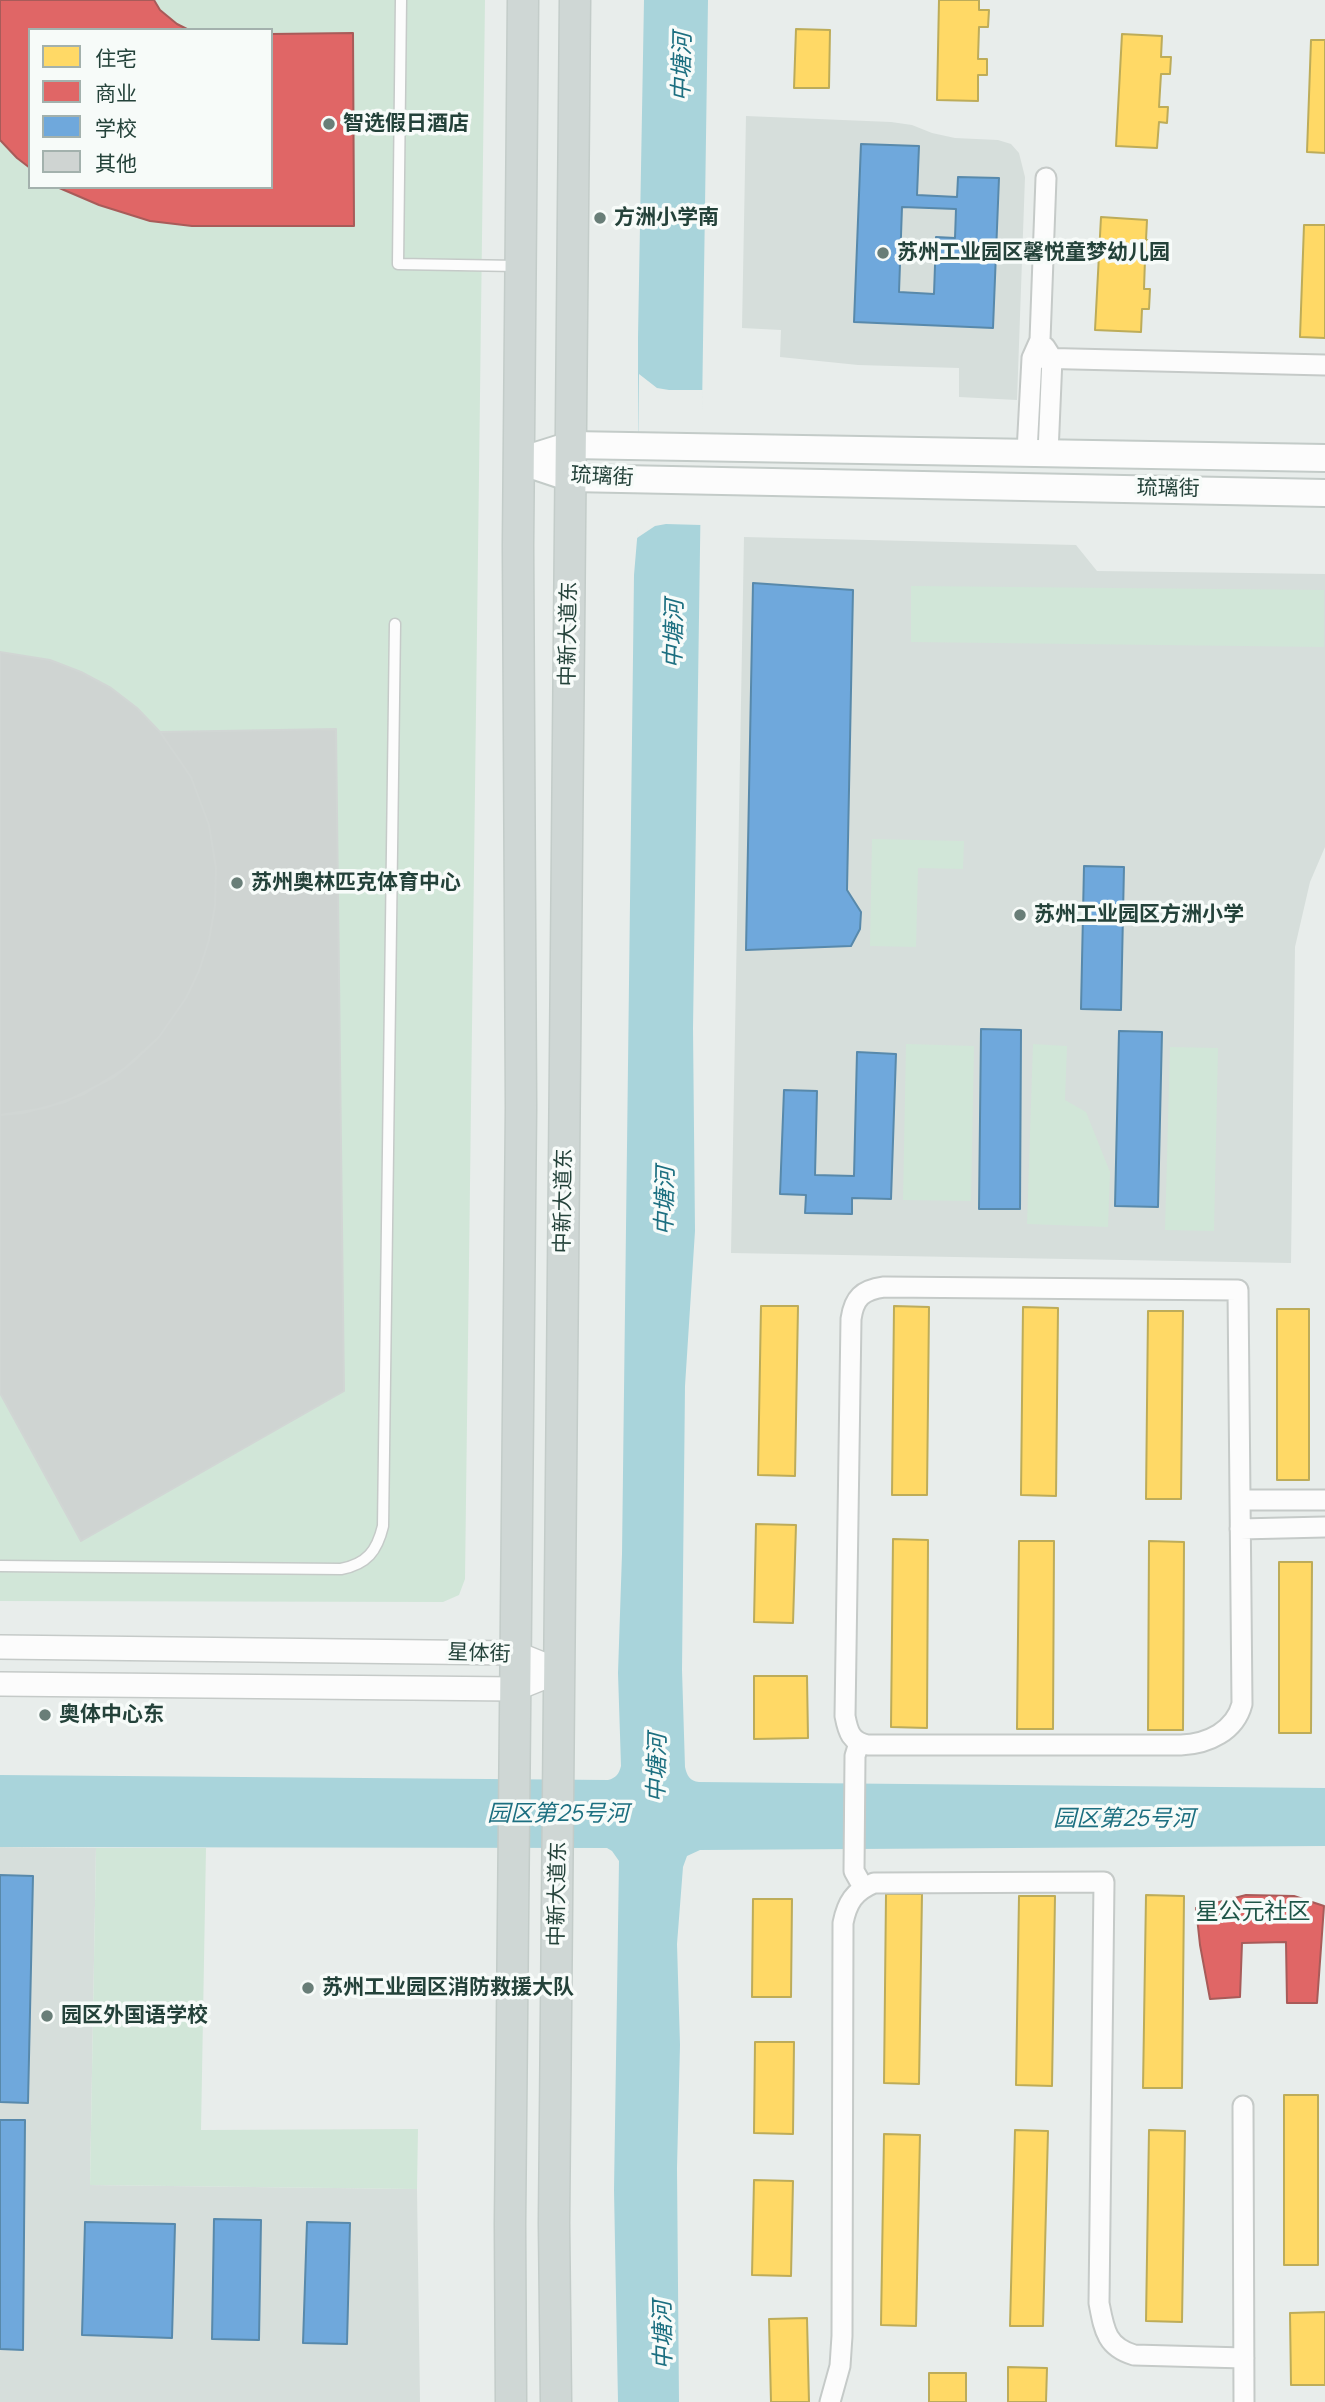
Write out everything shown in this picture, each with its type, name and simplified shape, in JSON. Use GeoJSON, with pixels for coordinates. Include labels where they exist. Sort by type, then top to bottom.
{"type":"FeatureCollection","features":[{"type":"Feature","properties":{"kind":"main road","name":"中新大道东"},"geometry":{"type":"LineString","coordinates":[[511,2402],[513,1854],[521,1108],[518,559],[523,0]]}},
{"type":"Feature","properties":{"kind":"main road","name":"中新大道东"},"geometry":{"type":"LineString","coordinates":[[556,2402],[554,2223],[575,0]]}},
{"type":"Feature","properties":{"kind":"main road","name":"琉璃街"},"geometry":{"type":"LineString","coordinates":[[520,461],[571,445],[1325,458]]}},
{"type":"Feature","properties":{"kind":"main road","name":"琉璃街"},"geometry":{"type":"LineString","coordinates":[[520,461],[571,478],[1325,493]]}},
{"type":"Feature","properties":{"kind":"street"},"geometry":{"type":"LineString","coordinates":[[1037,452],[1046,178]]}},
{"type":"Feature","properties":{"kind":"street"},"geometry":{"type":"LineString","coordinates":[[1041,352],[1325,365]]}},
{"type":"Feature","properties":{"kind":"street"},"geometry":{"type":"LineString","coordinates":[[884,1287],[1238,1290],[1240,1528],[1242,1704],[1239,1717],[1205,1742],[1181,1745],[859,1743],[852,1738],[845,1716],[853,1303],[862,1293],[884,1287]]}},
{"type":"Feature","properties":{"kind":"street"},"geometry":{"type":"LineString","coordinates":[[1240,1500],[1325,1500]]}},
{"type":"Feature","properties":{"kind":"street"},"geometry":{"type":"LineString","coordinates":[[1240,1528],[1325,1527]]}},
{"type":"Feature","properties":{"kind":"street","name":"星体街"},"geometry":{"type":"LineString","coordinates":[[0,1647],[515,1653],[560,1671]]}},
{"type":"Feature","properties":{"kind":"street","name":"星体街"},"geometry":{"type":"LineString","coordinates":[[0,1684],[515,1689],[560,1671]]}},
{"type":"Feature","properties":{"kind":"street"},"geometry":{"type":"LineString","coordinates":[[859,1743],[854,1777],[854,1871],[863,1887]]}},
{"type":"Feature","properties":{"kind":"street"},"geometry":{"type":"LineString","coordinates":[[830,2402],[840,2366],[842,2336],[844,1923],[846,1908],[852,1897],[863,1887],[886,1882],[1104,1882],[1099,2303],[1103,2326],[1111,2343],[1121,2351],[1134,2355],[1244,2358]]}},
{"type":"Feature","properties":{"kind":"street"},"geometry":{"type":"LineString","coordinates":[[1243,2106],[1244,2402]]}},
{"type":"Feature","properties":{"kind":"lane"},"geometry":{"type":"LineString","coordinates":[[401,0],[398,264],[521,266]]}},
{"type":"Feature","properties":{"kind":"lane"},"geometry":{"type":"LineString","coordinates":[[0,1566],[341,1569],[364,1561],[379,1543],[383,1526],[395,624]]}},
{"type":"Feature","properties":{"kind":"shaded area","name":"苏州工业园区馨悦童梦幼儿园"},"geometry":{"type":"Polygon","coordinates":[[[746,116],[891,122],[912,125],[955,138],[998,140],[1011,144],[1019,153],[1025,177],[1017,400],[959,397],[959,368],[858,365],[780,357],[781,330],[742,328],[746,116]]]}},
{"type":"Feature","properties":{"kind":"shaded area","name":"苏州工业园区方洲小学"},"geometry":{"type":"Polygon","coordinates":[[[744,537],[1076,545],[1097,571],[1325,574],[1325,847],[1310,882],[1295,947],[1291,1263],[731,1253],[744,537]]]}},
{"type":"Feature","properties":{"kind":"shaded area","name":"园区外国语学校"},"geometry":{"type":"Polygon","coordinates":[[[0,1847],[96,1848],[90,2185],[417,2189],[420,2402],[0,2402],[0,1847]]]}},
{"type":"Feature","properties":{"kind":"green space","name":"苏州奥林匹克体育中心"},"geometry":{"type":"Polygon","coordinates":[[[0,0],[485,0],[465,1579],[459,1595],[443,1602],[0,1601],[0,0]]]}},
{"type":"Feature","properties":{"kind":"green space"},"geometry":{"type":"Polygon","coordinates":[[[911,586],[1324,590],[1324,647],[911,642],[911,586]]]}},
{"type":"Feature","properties":{"kind":"green space"},"geometry":{"type":"Polygon","coordinates":[[[872,839],[964,841],[963,869],[918,868],[916,947],[870,946],[872,839]]]}},
{"type":"Feature","properties":{"kind":"green space"},"geometry":{"type":"Polygon","coordinates":[[[906,1044],[974,1046],[971,1201],[903,1200],[906,1044]]]}},
{"type":"Feature","properties":{"kind":"green space"},"geometry":{"type":"Polygon","coordinates":[[[1033,1044],[1067,1046],[1065,1100],[1086,1112],[1110,1172],[1108,1227],[1027,1224],[1033,1044]]]}},
{"type":"Feature","properties":{"kind":"green space"},"geometry":{"type":"Polygon","coordinates":[[[1170,1047],[1218,1048],[1214,1231],[1165,1230],[1170,1047]]]}},
{"type":"Feature","properties":{"kind":"green space"},"geometry":{"type":"Polygon","coordinates":[[[96,1848],[206,1848],[201,2130],[418,2129],[417,2189],[90,2185],[96,1848]]]}},
{"type":"Feature","properties":{"kind":"water"},"geometry":{"type":"Polygon","coordinates":[[[644,0],[708,0],[693,1028],[695,1231],[685,1386],[682,1670],[687,1773],[691,1779],[699,1782],[1325,1788],[1325,1846],[700,1850],[687,1856],[683,1867],[677,1944],[680,2045],[677,2168],[679,2402],[618,2402],[614,2190],[619,1861],[612,1851],[607,1848],[0,1847],[0,1775],[608,1780],[615,1777],[620,1769],[618,1673],[622,1554],[634,575],[638,528],[638,337],[644,0]]]}},
{"type":"Feature","properties":{"kind":"pier"},"geometry":{"type":"Polygon","coordinates":[[[639,374],[657,388],[703,390],[702,480],[701,525],[655,526],[637,538],[639,374]]]}},
{"type":"Feature","properties":{"kind":"building: 住宅"},"geometry":{"type":"Polygon","coordinates":[[[939,0],[979,0],[979,10],[989,10],[988,27],[979,27],[978,59],[987,59],[987,75],[978,75],[978,101],[937,100],[939,0]]]}},
{"type":"Feature","properties":{"kind":"building: 住宅"},"geometry":{"type":"Polygon","coordinates":[[[796,29],[830,30],[829,88],[794,88],[796,29]]]}},
{"type":"Feature","properties":{"kind":"building: 住宅"},"geometry":{"type":"Polygon","coordinates":[[[1122,34],[1162,36],[1161,57],[1171,57],[1170,74],[1161,74],[1159,107],[1168,107],[1167,123],[1159,122],[1157,148],[1116,146],[1122,34]]]}},
{"type":"Feature","properties":{"kind":"building: 住宅"},"geometry":{"type":"Polygon","coordinates":[[[1311,40],[1325,40],[1325,153],[1307,152],[1311,40]]]}},
{"type":"Feature","properties":{"kind":"building: 住宅"},"geometry":{"type":"Polygon","coordinates":[[[1101,217],[1147,220],[1146,240],[1153,240],[1152,260],[1145,259],[1144,289],[1150,289],[1149,309],[1142,309],[1141,332],[1095,330],[1101,217]]]}},
{"type":"Feature","properties":{"kind":"building: 住宅"},"geometry":{"type":"Polygon","coordinates":[[[1304,225],[1325,225],[1325,338],[1300,337],[1304,225]]]}},
{"type":"Feature","properties":{"kind":"building: 住宅"},"geometry":{"type":"Polygon","coordinates":[[[761,1306],[798,1306],[795,1476],[758,1475],[761,1306]]]}},
{"type":"Feature","properties":{"kind":"building: 住宅"},"geometry":{"type":"Polygon","coordinates":[[[894,1306],[929,1307],[927,1495],[892,1495],[894,1306]]]}},
{"type":"Feature","properties":{"kind":"building: 住宅"},"geometry":{"type":"Polygon","coordinates":[[[1023,1307],[1058,1308],[1056,1496],[1021,1495],[1023,1307]]]}},
{"type":"Feature","properties":{"kind":"building: 住宅"},"geometry":{"type":"Polygon","coordinates":[[[1277,1309],[1309,1309],[1309,1480],[1277,1480],[1277,1309]]]}},
{"type":"Feature","properties":{"kind":"building: 住宅"},"geometry":{"type":"Polygon","coordinates":[[[1148,1311],[1183,1311],[1181,1499],[1146,1499],[1148,1311]]]}},
{"type":"Feature","properties":{"kind":"building: 住宅"},"geometry":{"type":"Polygon","coordinates":[[[756,1524],[796,1525],[793,1623],[754,1622],[756,1524]]]}},
{"type":"Feature","properties":{"kind":"building: 住宅"},"geometry":{"type":"Polygon","coordinates":[[[893,1539],[928,1540],[927,1728],[891,1727],[893,1539]]]}},
{"type":"Feature","properties":{"kind":"building: 住宅"},"geometry":{"type":"Polygon","coordinates":[[[1019,1541],[1054,1541],[1053,1729],[1017,1729],[1019,1541]]]}},
{"type":"Feature","properties":{"kind":"building: 住宅"},"geometry":{"type":"Polygon","coordinates":[[[1149,1541],[1184,1542],[1183,1730],[1148,1730],[1149,1541]]]}},
{"type":"Feature","properties":{"kind":"building: 住宅"},"geometry":{"type":"Polygon","coordinates":[[[1279,1562],[1312,1562],[1311,1733],[1279,1733],[1279,1562]]]}},
{"type":"Feature","properties":{"kind":"building: 住宅"},"geometry":{"type":"Polygon","coordinates":[[[754,1676],[807,1676],[808,1738],[754,1739],[754,1676]]]}},
{"type":"Feature","properties":{"kind":"building: 住宅"},"geometry":{"type":"Polygon","coordinates":[[[886,1894],[922,1894],[919,2084],[884,2083],[886,1894]]]}},
{"type":"Feature","properties":{"kind":"building: 住宅"},"geometry":{"type":"Polygon","coordinates":[[[1146,1895],[1184,1896],[1182,2088],[1143,2088],[1146,1895]]]}},
{"type":"Feature","properties":{"kind":"building: 住宅"},"geometry":{"type":"Polygon","coordinates":[[[1019,1896],[1055,1896],[1052,2086],[1016,2085],[1019,1896]]]}},
{"type":"Feature","properties":{"kind":"building: 住宅"},"geometry":{"type":"Polygon","coordinates":[[[753,1899],[792,1899],[791,1997],[752,1997],[753,1899]]]}},
{"type":"Feature","properties":{"kind":"building: 住宅"},"geometry":{"type":"Polygon","coordinates":[[[755,2042],[794,2042],[793,2134],[754,2133],[755,2042]]]}},
{"type":"Feature","properties":{"kind":"building: 住宅"},"geometry":{"type":"Polygon","coordinates":[[[1284,2095],[1318,2095],[1318,2265],[1284,2265],[1284,2095]]]}},
{"type":"Feature","properties":{"kind":"building: 住宅"},"geometry":{"type":"Polygon","coordinates":[[[1015,2130],[1048,2131],[1043,2326],[1010,2326],[1015,2130]]]}},
{"type":"Feature","properties":{"kind":"building: 住宅"},"geometry":{"type":"Polygon","coordinates":[[[1149,2130],[1185,2131],[1182,2322],[1146,2321],[1149,2130]]]}},
{"type":"Feature","properties":{"kind":"building: 住宅"},"geometry":{"type":"Polygon","coordinates":[[[884,2134],[920,2135],[916,2326],[881,2325],[884,2134]]]}},
{"type":"Feature","properties":{"kind":"building: 住宅"},"geometry":{"type":"Polygon","coordinates":[[[754,2180],[793,2181],[791,2276],[752,2275],[754,2180]]]}},
{"type":"Feature","properties":{"kind":"building: 住宅"},"geometry":{"type":"Polygon","coordinates":[[[1325,2312],[1325,2385],[1291,2385],[1290,2313],[1325,2312]]]}},
{"type":"Feature","properties":{"kind":"building: 住宅"},"geometry":{"type":"Polygon","coordinates":[[[807,2318],[809,2402],[771,2402],[769,2319],[807,2318]]]}},
{"type":"Feature","properties":{"kind":"building: 住宅"},"geometry":{"type":"Polygon","coordinates":[[[1008,2367],[1047,2368],[1046,2402],[1008,2402],[1008,2367]]]}},
{"type":"Feature","properties":{"kind":"building: 住宅"},"geometry":{"type":"Polygon","coordinates":[[[929,2373],[966,2373],[966,2402],[929,2402],[929,2373]]]}},
{"type":"Feature","properties":{"kind":"building: 商业"},"geometry":{"type":"Polygon","coordinates":[[[0,0],[154,0],[160,10],[185,28],[28,28],[28,166],[0,140],[0,0]]]}},
{"type":"Feature","properties":{"kind":"building: 商业"},"geometry":{"type":"Polygon","coordinates":[[[353,33],[354,226],[192,226],[150,221],[99,205],[62,189],[273,189],[273,34],[353,33]]]}},
{"type":"Feature","properties":{"kind":"building: 商业"},"geometry":{"type":"Polygon","coordinates":[[[1246,1895],[1294,1896],[1324,1906],[1317,2003],[1287,2003],[1286,1942],[1242,1943],[1240,1997],[1210,1999],[1196,1908],[1246,1895]]]}},
{"type":"Feature","properties":{"kind":"building: 学校"},"geometry":{"type":"Polygon","coordinates":[[[861,144],[919,146],[917,195],[957,197],[958,177],[999,178],[993,328],[854,322],[861,144]],[[902,207],[899,292],[934,294],[936,237],[955,238],[956,209],[902,207]]]}},
{"type":"Feature","properties":{"kind":"building: 学校"},"geometry":{"type":"Polygon","coordinates":[[[753,583],[853,590],[847,890],[861,912],[860,929],[851,946],[746,950],[753,583]]]}},
{"type":"Feature","properties":{"kind":"building: 学校"},"geometry":{"type":"Polygon","coordinates":[[[1084,866],[1124,867],[1121,1010],[1081,1009],[1084,866]]]}},
{"type":"Feature","properties":{"kind":"building: 学校"},"geometry":{"type":"Polygon","coordinates":[[[981,1029],[1021,1030],[1020,1209],[979,1209],[981,1029]]]}},
{"type":"Feature","properties":{"kind":"building: 学校"},"geometry":{"type":"Polygon","coordinates":[[[1119,1031],[1162,1032],[1158,1207],[1115,1206],[1119,1031]]]}},
{"type":"Feature","properties":{"kind":"building: 学校"},"geometry":{"type":"Polygon","coordinates":[[[857,1052],[896,1054],[891,1199],[852,1198],[852,1214],[805,1213],[806,1195],[780,1194],[784,1090],[817,1091],[815,1175],[854,1176],[857,1052]]]}},
{"type":"Feature","properties":{"kind":"building: 学校"},"geometry":{"type":"Polygon","coordinates":[[[0,1875],[33,1876],[28,2103],[0,2102],[0,1875]]]}},
{"type":"Feature","properties":{"kind":"building: 学校"},"geometry":{"type":"Polygon","coordinates":[[[0,2120],[25,2120],[23,2350],[0,2349],[0,2120]]]}},
{"type":"Feature","properties":{"kind":"building: 学校"},"geometry":{"type":"Polygon","coordinates":[[[214,2219],[261,2220],[259,2340],[212,2339],[214,2219]]]}},
{"type":"Feature","properties":{"kind":"building: 学校"},"geometry":{"type":"Polygon","coordinates":[[[85,2222],[175,2224],[172,2338],[82,2335],[85,2222]]]}},
{"type":"Feature","properties":{"kind":"building: 学校"},"geometry":{"type":"Polygon","coordinates":[[[307,2222],[350,2223],[347,2344],[303,2343],[307,2222]]]}},
{"type":"Feature","properties":{"kind":"building: 其他"},"geometry":{"type":"Polygon","coordinates":[[[0,652],[50,660],[81,672],[111,688],[137,708],[160,732],[191,777],[209,825],[216,868],[215,906],[209,940],[199,971],[186,998],[159,1037],[125,1068],[84,1094],[45,1108],[0,1115],[0,652]]]}},
{"type":"Feature","properties":{"kind":"building: 其他"},"geometry":{"type":"Polygon","coordinates":[[[336,729],[344,1391],[81,1541],[0,1393],[0,1115],[23,1113],[65,1102],[114,1077],[159,1037],[186,998],[199,971],[209,940],[215,906],[216,868],[209,825],[191,777],[160,732],[336,729]]]}},
{"type":"Feature","properties":{"kind":"place","name":"智选假日酒店"},"geometry":{"type":"Point","coordinates":[329,124]}},
{"type":"Feature","properties":{"kind":"place","name":"方洲小学南"},"geometry":{"type":"Point","coordinates":[600,218]}},
{"type":"Feature","properties":{"kind":"place","name":"苏州工业园区馨悦童梦幼儿园"},"geometry":{"type":"Point","coordinates":[883,253]}},
{"type":"Feature","properties":{"kind":"place","name":"苏州奥林匹克体育中心"},"geometry":{"type":"Point","coordinates":[237,883]}},
{"type":"Feature","properties":{"kind":"place","name":"苏州工业园区方洲小学"},"geometry":{"type":"Point","coordinates":[1020,915]}},
{"type":"Feature","properties":{"kind":"place","name":"奥体中心东"},"geometry":{"type":"Point","coordinates":[45,1715]}},
{"type":"Feature","properties":{"kind":"place","name":"苏州工业园区消防救援大队"},"geometry":{"type":"Point","coordinates":[308,1988]}},
{"type":"Feature","properties":{"kind":"place","name":"园区外国语学校"},"geometry":{"type":"Point","coordinates":[47,2016]}},
{"type":"Feature","properties":{"kind":"district","name":"星公元社区"},"geometry":{"type":"Point","coordinates":[1253,1913]}},
{"type":"Feature","properties":{"kind":"water label","name":"中塘河"},"geometry":{"type":"Point","coordinates":[683,67]}},
{"type":"Feature","properties":{"kind":"water label","name":"中塘河"},"geometry":{"type":"Point","coordinates":[675,634]}},
{"type":"Feature","properties":{"kind":"water label","name":"中塘河"},"geometry":{"type":"Point","coordinates":[666,1201]}},
{"type":"Feature","properties":{"kind":"water label","name":"中塘河"},"geometry":{"type":"Point","coordinates":[658,1768]}},
{"type":"Feature","properties":{"kind":"water label","name":"园区第25号河"},"geometry":{"type":"Point","coordinates":[558,1815]}},
{"type":"Feature","properties":{"kind":"water label","name":"园区第25号河"},"geometry":{"type":"Point","coordinates":[1124,1820]}},
{"type":"Feature","properties":{"kind":"water label","name":"中塘河"},"geometry":{"type":"Point","coordinates":[664,2335]}}]}
